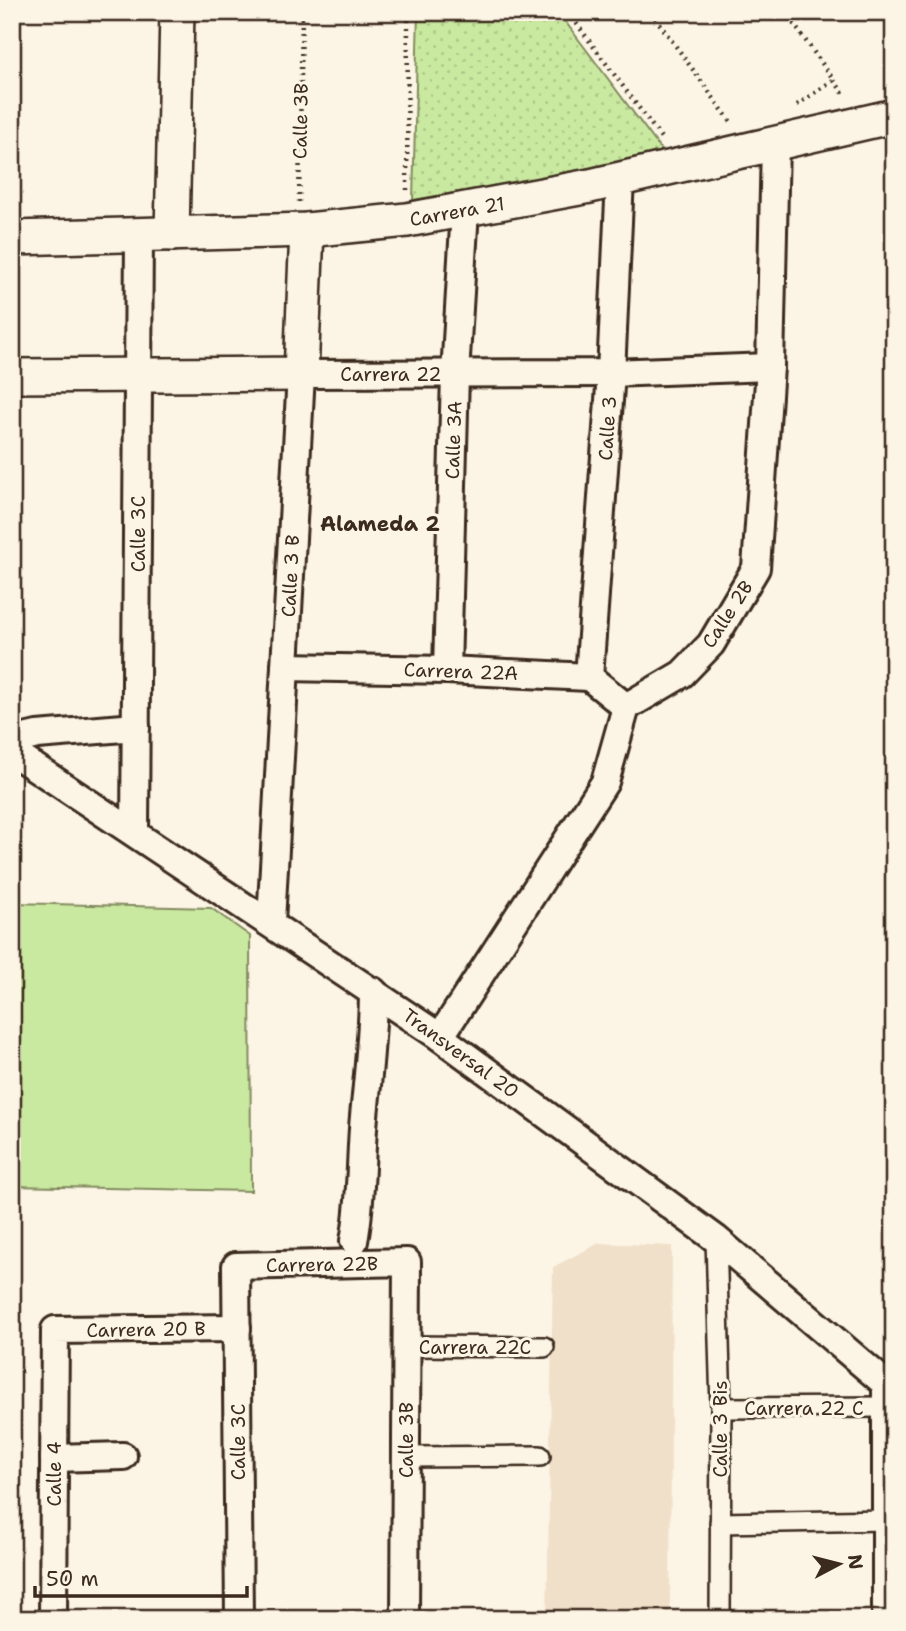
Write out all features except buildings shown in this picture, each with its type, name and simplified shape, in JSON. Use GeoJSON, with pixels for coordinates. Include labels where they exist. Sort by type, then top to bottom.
{"type":"FeatureCollection","features":[{"type":"Feature","properties":{"kind":"street"},"geometry":{"type":"LineString","coordinates":[[172,234],[177,12]]}},
{"type":"Feature","properties":{"kind":"street","name":"Carrera 21"},"geometry":{"type":"LineString","coordinates":[[12,238],[302,230],[407,220],[620,179],[879,119]]}},
{"type":"Feature","properties":{"kind":"street","name":"Calle 2B"},"geometry":{"type":"LineString","coordinates":[[626,707],[682,674],[711,644],[756,568],[770,367],[762,146]]}},
{"type":"Feature","properties":{"kind":"street","name":"Calle 3"},"geometry":{"type":"LineString","coordinates":[[589,677],[611,373],[620,179]]}},
{"type":"Feature","properties":{"kind":"street","name":"Calle 3A"},"geometry":{"type":"LineString","coordinates":[[447,670],[455,374],[465,210]]}},
{"type":"Feature","properties":{"kind":"street","name":"Calle 3 B"},"geometry":{"type":"LineString","coordinates":[[271,922],[301,374],[302,230]]}},
{"type":"Feature","properties":{"kind":"street","name":"Calle 3C"},"geometry":{"type":"LineString","coordinates":[[135,833],[139,234]]}},
{"type":"Feature","properties":{"kind":"street","name":"Carrera 22"},"geometry":{"type":"LineString","coordinates":[[12,376],[611,373],[770,367]]}},
{"type":"Feature","properties":{"kind":"street","name":"Carrera 22A"},"geometry":{"type":"LineString","coordinates":[[285,667],[447,670],[589,677]]}},
{"type":"Feature","properties":{"kind":"street"},"geometry":{"type":"LineString","coordinates":[[440,1037],[605,782],[626,707],[589,677]]}},
{"type":"Feature","properties":{"kind":"street"},"geometry":{"type":"LineString","coordinates":[[12,741],[37,735],[136,727]]}},
{"type":"Feature","properties":{"kind":"street","name":"Transversal 20"},"geometry":{"type":"LineString","coordinates":[[12,752],[440,1037],[716,1239],[887,1396]]}},
{"type":"Feature","properties":{"kind":"street"},"geometry":{"type":"LineString","coordinates":[[354,1241],[360,1201],[364,1117],[373,1025],[373,991]]}},
{"type":"Feature","properties":{"kind":"street","name":"Calle 3 Bis"},"geometry":{"type":"LineString","coordinates":[[716,1239],[721,1408],[720,1619]]}},
{"type":"Feature","properties":{"kind":"street","name":"Carrera 22B"},"geometry":{"type":"LineString","coordinates":[[236,1266],[407,1262]]}},
{"type":"Feature","properties":{"kind":"street","name":"Calle 3B"},"geometry":{"type":"LineString","coordinates":[[405,1619],[407,1262]]}},
{"type":"Feature","properties":{"kind":"street","name":"Calle 3C"},"geometry":{"type":"LineString","coordinates":[[236,1266],[239,1619]]}},
{"type":"Feature","properties":{"kind":"street","name":"Carrera 20 B"},"geometry":{"type":"LineString","coordinates":[[55,1330],[237,1328]]}},
{"type":"Feature","properties":{"kind":"street","name":"Calle 4"},"geometry":{"type":"LineString","coordinates":[[53,1619],[55,1330]]}},
{"type":"Feature","properties":{"kind":"street","name":"Carrera 22C"},"geometry":{"type":"LineString","coordinates":[[407,1346],[544,1347]]}},
{"type":"Feature","properties":{"kind":"street"},"geometry":{"type":"LineString","coordinates":[[886,1619],[887,1396]]}},
{"type":"Feature","properties":{"kind":"street","name":"Carrera 22 C"},"geometry":{"type":"LineString","coordinates":[[721,1408],[887,1396]]}},
{"type":"Feature","properties":{"kind":"street"},"geometry":{"type":"LineString","coordinates":[[54,1458],[123,1456]]}},
{"type":"Feature","properties":{"kind":"street"},"geometry":{"type":"LineString","coordinates":[[406,1457],[540,1456]]}},
{"type":"Feature","properties":{"kind":"street"},"geometry":{"type":"LineString","coordinates":[[720,1523],[886,1520]]}},
{"type":"Feature","properties":{"kind":"path","name":"Calle 3B"},"geometry":{"type":"LineString","coordinates":[[302,12],[302,230]]}},
{"type":"Feature","properties":{"kind":"path"},"geometry":{"type":"LineString","coordinates":[[407,220],[408,12]]}},
{"type":"Feature","properties":{"kind":"path"},"geometry":{"type":"LineString","coordinates":[[568,12],[682,165]]}},
{"type":"Feature","properties":{"kind":"path"},"geometry":{"type":"LineString","coordinates":[[651,12],[762,146]]}},
{"type":"Feature","properties":{"kind":"path"},"geometry":{"type":"LineString","coordinates":[[785,12],[879,119]]}},
{"type":"Feature","properties":{"kind":"shaded area"},"geometry":{"type":"Polygon","coordinates":[[[599,1243],[672,1246],[670,1619],[547,1619],[553,1267],[599,1243]]]}},
{"type":"Feature","properties":{"kind":"green space"},"geometry":{"type":"Polygon","coordinates":[[[418,12],[558,12],[662,151],[593,169],[413,200],[418,12]]]}},
{"type":"Feature","properties":{"kind":"green space"},"geometry":{"type":"Polygon","coordinates":[[[12,903],[211,908],[250,936],[251,1191],[12,1186],[12,903]]]}},
{"type":"Feature","properties":{"kind":"district","name":"Alameda 2"},"geometry":{"type":"Point","coordinates":[380,524]}}]}
